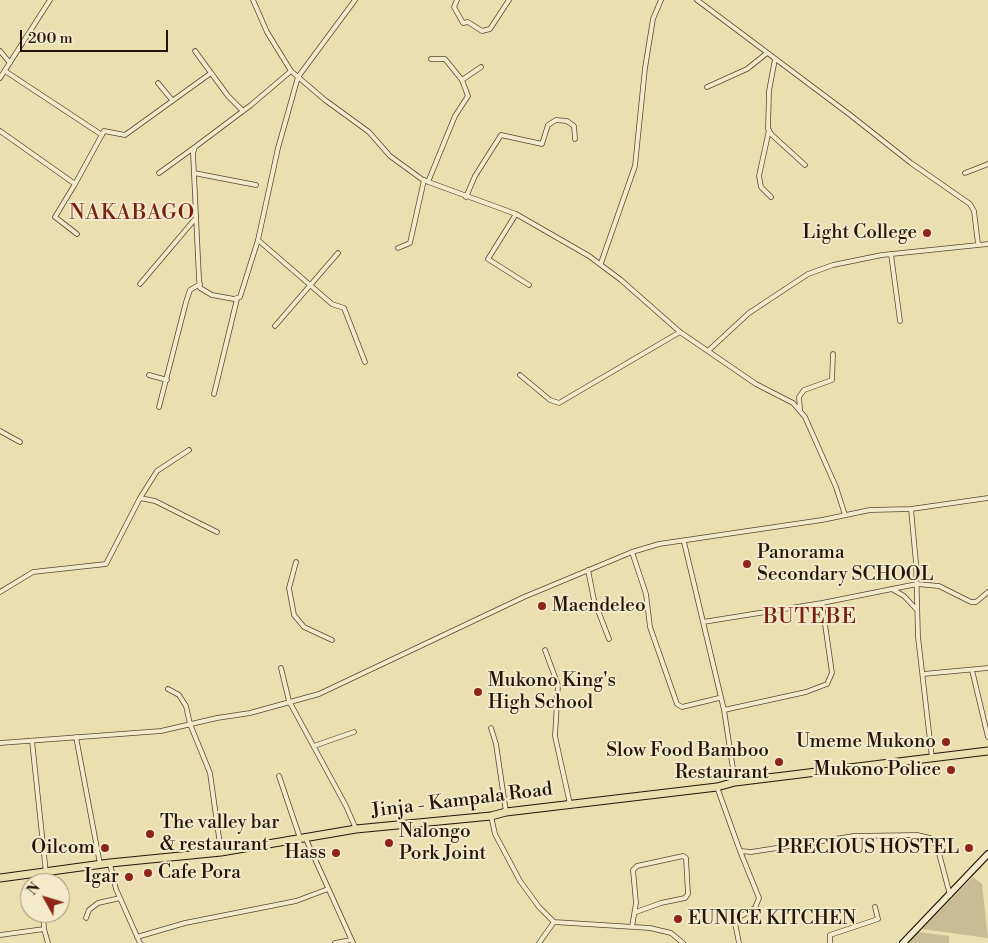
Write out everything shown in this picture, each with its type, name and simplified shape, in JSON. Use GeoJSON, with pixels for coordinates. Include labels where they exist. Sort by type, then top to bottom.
{"type":"FeatureCollection","features":[{"type":"Feature","properties":{"kind":"highway","name":"Jinja - Kampala Road"},"geometry":{"type":"LineString","coordinates":[[46,873],[100,864],[221,852],[356,829],[491,816],[506,812],[717,787],[735,782],[988,751]]}},
{"type":"Feature","properties":{"kind":"highway","name":"Jinja - Kampala Road"},"geometry":{"type":"LineString","coordinates":[[0,878],[20,876]]}},
{"type":"Feature","properties":{"kind":"main road"},"geometry":{"type":"LineString","coordinates":[[903,943],[988,854]]}},
{"type":"Feature","properties":{"kind":"street"},"geometry":{"type":"LineString","coordinates":[[0,78],[50,0]]}},
{"type":"Feature","properties":{"kind":"street"},"geometry":{"type":"LineString","coordinates":[[253,0],[267,32],[291,71],[369,132],[390,156],[426,181],[516,214],[601,263],[680,332],[709,350],[756,384],[793,403],[800,410],[824,458],[845,515]]}},
{"type":"Feature","properties":{"kind":"street"},"geometry":{"type":"LineString","coordinates":[[214,394],[237,299],[244,286],[258,240],[278,148],[298,77],[355,0]]}},
{"type":"Feature","properties":{"kind":"street"},"geometry":{"type":"LineString","coordinates":[[457,0],[454,7],[464,23],[468,22],[482,31],[490,29],[509,0]]}},
{"type":"Feature","properties":{"kind":"street"},"geometry":{"type":"LineString","coordinates":[[601,263],[635,166],[645,68],[653,19],[661,0]]}},
{"type":"Feature","properties":{"kind":"street"},"geometry":{"type":"LineString","coordinates":[[697,0],[911,163],[970,204],[974,211],[978,244]]}},
{"type":"Feature","properties":{"kind":"street"},"geometry":{"type":"LineString","coordinates":[[0,51],[10,62]]}},
{"type":"Feature","properties":{"kind":"street"},"geometry":{"type":"LineString","coordinates":[[195,52],[210,73],[243,111]]}},
{"type":"Feature","properties":{"kind":"street"},"geometry":{"type":"LineString","coordinates":[[707,87],[747,69],[766,53]]}},
{"type":"Feature","properties":{"kind":"street"},"geometry":{"type":"LineString","coordinates":[[398,248],[410,243],[426,181],[456,116],[468,96],[462,80],[445,60],[431,58]]}},
{"type":"Feature","properties":{"kind":"street"},"geometry":{"type":"LineString","coordinates":[[771,197],[761,187],[760,176],[769,130],[768,100],[775,59]]}},
{"type":"Feature","properties":{"kind":"street"},"geometry":{"type":"LineString","coordinates":[[462,80],[481,67]]}},
{"type":"Feature","properties":{"kind":"street"},"geometry":{"type":"LineString","coordinates":[[159,173],[243,111],[291,71]]}},
{"type":"Feature","properties":{"kind":"street"},"geometry":{"type":"LineString","coordinates":[[3,73],[102,135]]}},
{"type":"Feature","properties":{"kind":"street"},"geometry":{"type":"LineString","coordinates":[[77,234],[55,217],[104,131],[125,136],[210,73]]}},
{"type":"Feature","properties":{"kind":"street"},"geometry":{"type":"LineString","coordinates":[[158,83],[172,100]]}},
{"type":"Feature","properties":{"kind":"street"},"geometry":{"type":"LineString","coordinates":[[466,197],[475,176],[501,135],[542,144],[548,124],[556,120],[567,121],[574,126],[575,139]]}},
{"type":"Feature","properties":{"kind":"street"},"geometry":{"type":"LineString","coordinates":[[769,130],[805,165]]}},
{"type":"Feature","properties":{"kind":"street"},"geometry":{"type":"LineString","coordinates":[[0,131],[75,184]]}},
{"type":"Feature","properties":{"kind":"street"},"geometry":{"type":"LineString","coordinates":[[195,147],[195,219],[200,288],[212,295],[237,299]]}},
{"type":"Feature","properties":{"kind":"street"},"geometry":{"type":"LineString","coordinates":[[965,173],[988,164]]}},
{"type":"Feature","properties":{"kind":"street"},"geometry":{"type":"LineString","coordinates":[[194,173],[256,184]]}},
{"type":"Feature","properties":{"kind":"street"},"geometry":{"type":"LineString","coordinates":[[516,214],[488,259],[529,285]]}},
{"type":"Feature","properties":{"kind":"street"},"geometry":{"type":"LineString","coordinates":[[140,284],[195,219]]}},
{"type":"Feature","properties":{"kind":"street"},"geometry":{"type":"LineString","coordinates":[[258,240],[332,304],[344,308],[365,362]]}},
{"type":"Feature","properties":{"kind":"street"},"geometry":{"type":"LineString","coordinates":[[709,350],[727,330],[749,313],[808,274],[833,265],[891,254],[988,244]]}},
{"type":"Feature","properties":{"kind":"street"},"geometry":{"type":"LineString","coordinates":[[275,326],[338,253]]}},
{"type":"Feature","properties":{"kind":"street"},"geometry":{"type":"LineString","coordinates":[[891,254],[900,321]]}},
{"type":"Feature","properties":{"kind":"street"},"geometry":{"type":"LineString","coordinates":[[159,406],[190,290],[200,284]]}},
{"type":"Feature","properties":{"kind":"street"},"geometry":{"type":"LineString","coordinates":[[520,375],[550,400],[559,403],[680,332]]}},
{"type":"Feature","properties":{"kind":"street"},"geometry":{"type":"LineString","coordinates":[[800,410],[799,397],[804,390],[832,380],[833,354]]}},
{"type":"Feature","properties":{"kind":"street"},"geometry":{"type":"LineString","coordinates":[[148,374],[167,380]]}},
{"type":"Feature","properties":{"kind":"street"},"geometry":{"type":"LineString","coordinates":[[0,431],[20,442]]}},
{"type":"Feature","properties":{"kind":"street"},"geometry":{"type":"LineString","coordinates":[[0,592],[33,572],[106,564],[140,498],[157,471],[188,450]]}},
{"type":"Feature","properties":{"kind":"street"},"geometry":{"type":"LineString","coordinates":[[140,498],[155,501],[217,532]]}},
{"type":"Feature","properties":{"kind":"street"},"geometry":{"type":"LineString","coordinates":[[0,743],[162,732],[319,694],[524,596],[632,552],[660,544],[684,542],[870,510],[911,509],[988,498]]}},
{"type":"Feature","properties":{"kind":"street"},"geometry":{"type":"LineString","coordinates":[[911,509],[917,584],[916,610],[924,702],[932,758]]}},
{"type":"Feature","properties":{"kind":"street"},"geometry":{"type":"LineString","coordinates":[[684,542],[719,698],[724,710],[735,782]]}},
{"type":"Feature","properties":{"kind":"street"},"geometry":{"type":"LineString","coordinates":[[632,552],[646,594],[650,627],[677,704],[682,707],[719,698]]}},
{"type":"Feature","properties":{"kind":"street"},"geometry":{"type":"LineString","coordinates":[[296,562],[289,588],[294,615],[304,627],[332,640]]}},
{"type":"Feature","properties":{"kind":"street"},"geometry":{"type":"LineString","coordinates":[[588,570],[594,600],[609,639]]}},
{"type":"Feature","properties":{"kind":"street"},"geometry":{"type":"LineString","coordinates":[[703,622],[822,603],[917,584],[939,586],[971,602],[976,602],[988,592]]}},
{"type":"Feature","properties":{"kind":"street"},"geometry":{"type":"LineString","coordinates":[[892,589],[904,596],[916,610]]}},
{"type":"Feature","properties":{"kind":"street"},"geometry":{"type":"LineString","coordinates":[[724,710],[806,692],[827,684],[832,673],[822,603]]}},
{"type":"Feature","properties":{"kind":"street"},"geometry":{"type":"LineString","coordinates":[[545,650],[558,685],[555,736],[570,804]]}},
{"type":"Feature","properties":{"kind":"street"},"geometry":{"type":"LineString","coordinates":[[281,668],[289,701],[356,829]]}},
{"type":"Feature","properties":{"kind":"street"},"geometry":{"type":"LineString","coordinates":[[923,674],[988,668]]}},
{"type":"Feature","properties":{"kind":"street"},"geometry":{"type":"LineString","coordinates":[[972,670],[988,737]]}},
{"type":"Feature","properties":{"kind":"street"},"geometry":{"type":"LineString","coordinates":[[168,689],[179,695],[186,706],[190,724],[210,773],[221,852]]}},
{"type":"Feature","properties":{"kind":"street"},"geometry":{"type":"LineString","coordinates":[[492,728],[506,812]]}},
{"type":"Feature","properties":{"kind":"street"},"geometry":{"type":"LineString","coordinates":[[314,746],[354,732]]}},
{"type":"Feature","properties":{"kind":"street"},"geometry":{"type":"LineString","coordinates":[[76,737],[100,864]]}},
{"type":"Feature","properties":{"kind":"street"},"geometry":{"type":"LineString","coordinates":[[32,741],[46,873]]}},
{"type":"Feature","properties":{"kind":"street"},"geometry":{"type":"LineString","coordinates":[[279,776],[303,837],[352,941],[335,943]]}},
{"type":"Feature","properties":{"kind":"street"},"geometry":{"type":"LineString","coordinates":[[717,787],[759,898],[756,908],[736,919],[739,943]]}},
{"type":"Feature","properties":{"kind":"street"},"geometry":{"type":"LineString","coordinates":[[491,816],[495,834],[520,881],[539,907],[554,922],[650,928],[671,933],[682,943]]}},
{"type":"Feature","properties":{"kind":"street"},"geometry":{"type":"LineString","coordinates":[[740,851],[751,852],[854,836],[917,835],[930,838],[937,846],[950,895]]}},
{"type":"Feature","properties":{"kind":"street"},"geometry":{"type":"LineString","coordinates":[[632,926],[636,912],[633,870],[646,864],[683,856],[686,858],[688,894],[685,898],[661,903],[636,912]]}},
{"type":"Feature","properties":{"kind":"street"},"geometry":{"type":"LineString","coordinates":[[110,863],[120,898],[140,943]]}},
{"type":"Feature","properties":{"kind":"street"},"geometry":{"type":"LineString","coordinates":[[137,937],[185,923],[296,901],[328,889]]}},
{"type":"Feature","properties":{"kind":"street"},"geometry":{"type":"LineString","coordinates":[[86,918],[89,910],[98,903],[120,898]]}},
{"type":"Feature","properties":{"kind":"street"},"geometry":{"type":"LineString","coordinates":[[830,943],[830,935],[878,919],[875,907]]}},
{"type":"Feature","properties":{"kind":"street"},"geometry":{"type":"LineString","coordinates":[[539,943],[554,922]]}},
{"type":"Feature","properties":{"kind":"street"},"geometry":{"type":"LineString","coordinates":[[44,923],[48,943]]}},
{"type":"Feature","properties":{"kind":"street"},"geometry":{"type":"LineString","coordinates":[[0,935],[44,929]]}},
{"type":"Feature","properties":{"kind":"shaded area"},"geometry":{"type":"Polygon","coordinates":[[[973,877],[982,884],[988,938],[922,929],[973,877]]]}},
{"type":"Feature","properties":{"kind":"shaded area"},"geometry":{"type":"Polygon","coordinates":[[[918,932],[949,936],[949,943],[909,943],[918,932]]]}},
{"type":"Feature","properties":{"kind":"place","name":"Light College"},"geometry":{"type":"Point","coordinates":[927,233]}},
{"type":"Feature","properties":{"kind":"place","name":"Panorama Secondary SCHOOL"},"geometry":{"type":"Point","coordinates":[747,564]}},
{"type":"Feature","properties":{"kind":"place","name":"Maendeleo"},"geometry":{"type":"Point","coordinates":[542,606]}},
{"type":"Feature","properties":{"kind":"place","name":"Mukono King's High School"},"geometry":{"type":"Point","coordinates":[478,692]}},
{"type":"Feature","properties":{"kind":"place","name":"Umeme Mukono"},"geometry":{"type":"Point","coordinates":[946,742]}},
{"type":"Feature","properties":{"kind":"place","name":"Slow Food Bamboo Restaurant"},"geometry":{"type":"Point","coordinates":[779,762]}},
{"type":"Feature","properties":{"kind":"place","name":"Mukono Police"},"geometry":{"type":"Point","coordinates":[951,770]}},
{"type":"Feature","properties":{"kind":"place","name":"The valley bar & restaurant"},"geometry":{"type":"Point","coordinates":[150,834]}},
{"type":"Feature","properties":{"kind":"place","name":"Nalongo Pork Joint"},"geometry":{"type":"Point","coordinates":[389,843]}},
{"type":"Feature","properties":{"kind":"place","name":"Oilcom"},"geometry":{"type":"Point","coordinates":[105,848]}},
{"type":"Feature","properties":{"kind":"place","name":"PRECIOUS HOSTEL"},"geometry":{"type":"Point","coordinates":[969,848]}},
{"type":"Feature","properties":{"kind":"place","name":"Hass"},"geometry":{"type":"Point","coordinates":[336,853]}},
{"type":"Feature","properties":{"kind":"place","name":"Cafe Pora"},"geometry":{"type":"Point","coordinates":[148,873]}},
{"type":"Feature","properties":{"kind":"place","name":"Igar"},"geometry":{"type":"Point","coordinates":[129,877]}},
{"type":"Feature","properties":{"kind":"place","name":"EUNICE KITCHEN"},"geometry":{"type":"Point","coordinates":[678,919]}},
{"type":"Feature","properties":{"kind":"district","name":"NAKABAGO"},"geometry":{"type":"Point","coordinates":[132,214]}},
{"type":"Feature","properties":{"kind":"district","name":"BUTEBE"},"geometry":{"type":"Point","coordinates":[810,618]}}]}
